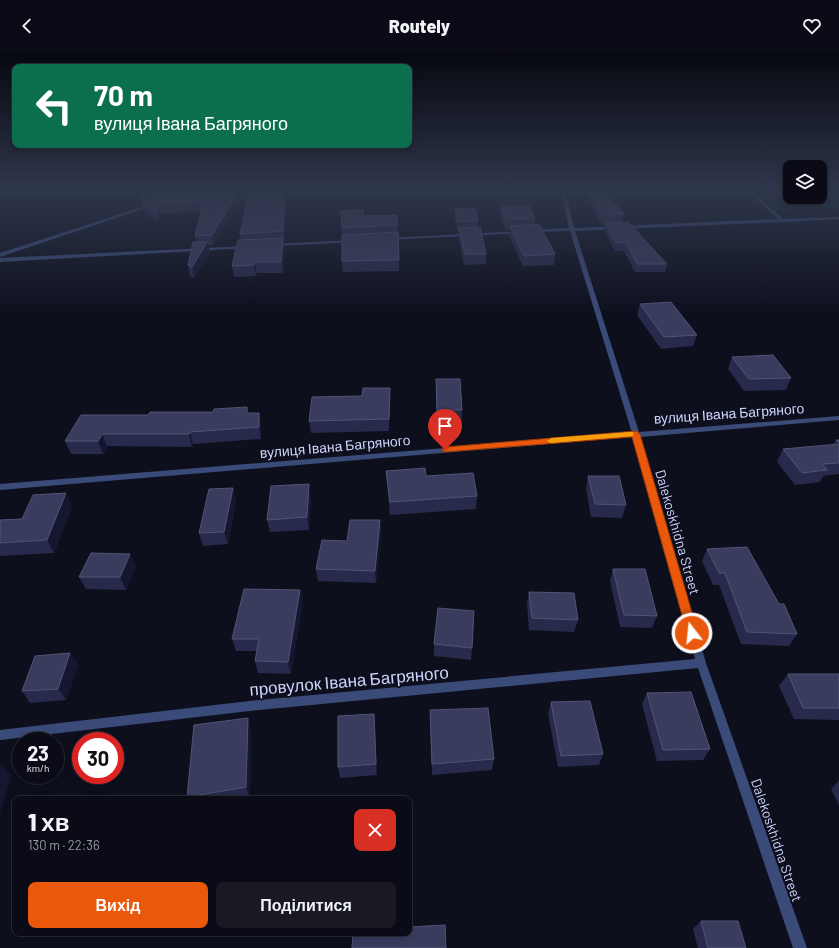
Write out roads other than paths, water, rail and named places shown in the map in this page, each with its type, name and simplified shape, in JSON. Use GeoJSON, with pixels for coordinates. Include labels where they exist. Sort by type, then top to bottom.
{"type":"FeatureCollection","features":[{"type":"Feature","properties":{"kind":"street"},"geometry":{"type":"LineString","coordinates":[[0,255],[74,231]]}},
{"type":"Feature","properties":{"kind":"street"},"geometry":{"type":"LineString","coordinates":[[381,240],[541,231]]}},
{"type":"Feature","properties":{"kind":"street","name":"Dalekoskhidna Street"},"geometry":{"type":"LineString","coordinates":[[573,231],[636,434],[701,663],[800,948]]}},
{"type":"Feature","properties":{"kind":"street"},"geometry":{"type":"LineString","coordinates":[[270,246],[357,241]]}},
{"type":"Feature","properties":{"kind":"street"},"geometry":{"type":"LineString","coordinates":[[0,260],[254,246]]}},
{"type":"Feature","properties":{"kind":"street","name":"вулиця Івана Багряного"},"geometry":{"type":"LineString","coordinates":[[0,487],[839,418]]}},
{"type":"Feature","properties":{"kind":"street","name":"провулок Івана Багряного"},"geometry":{"type":"LineString","coordinates":[[0,735],[258,705],[701,663]]}}]}
